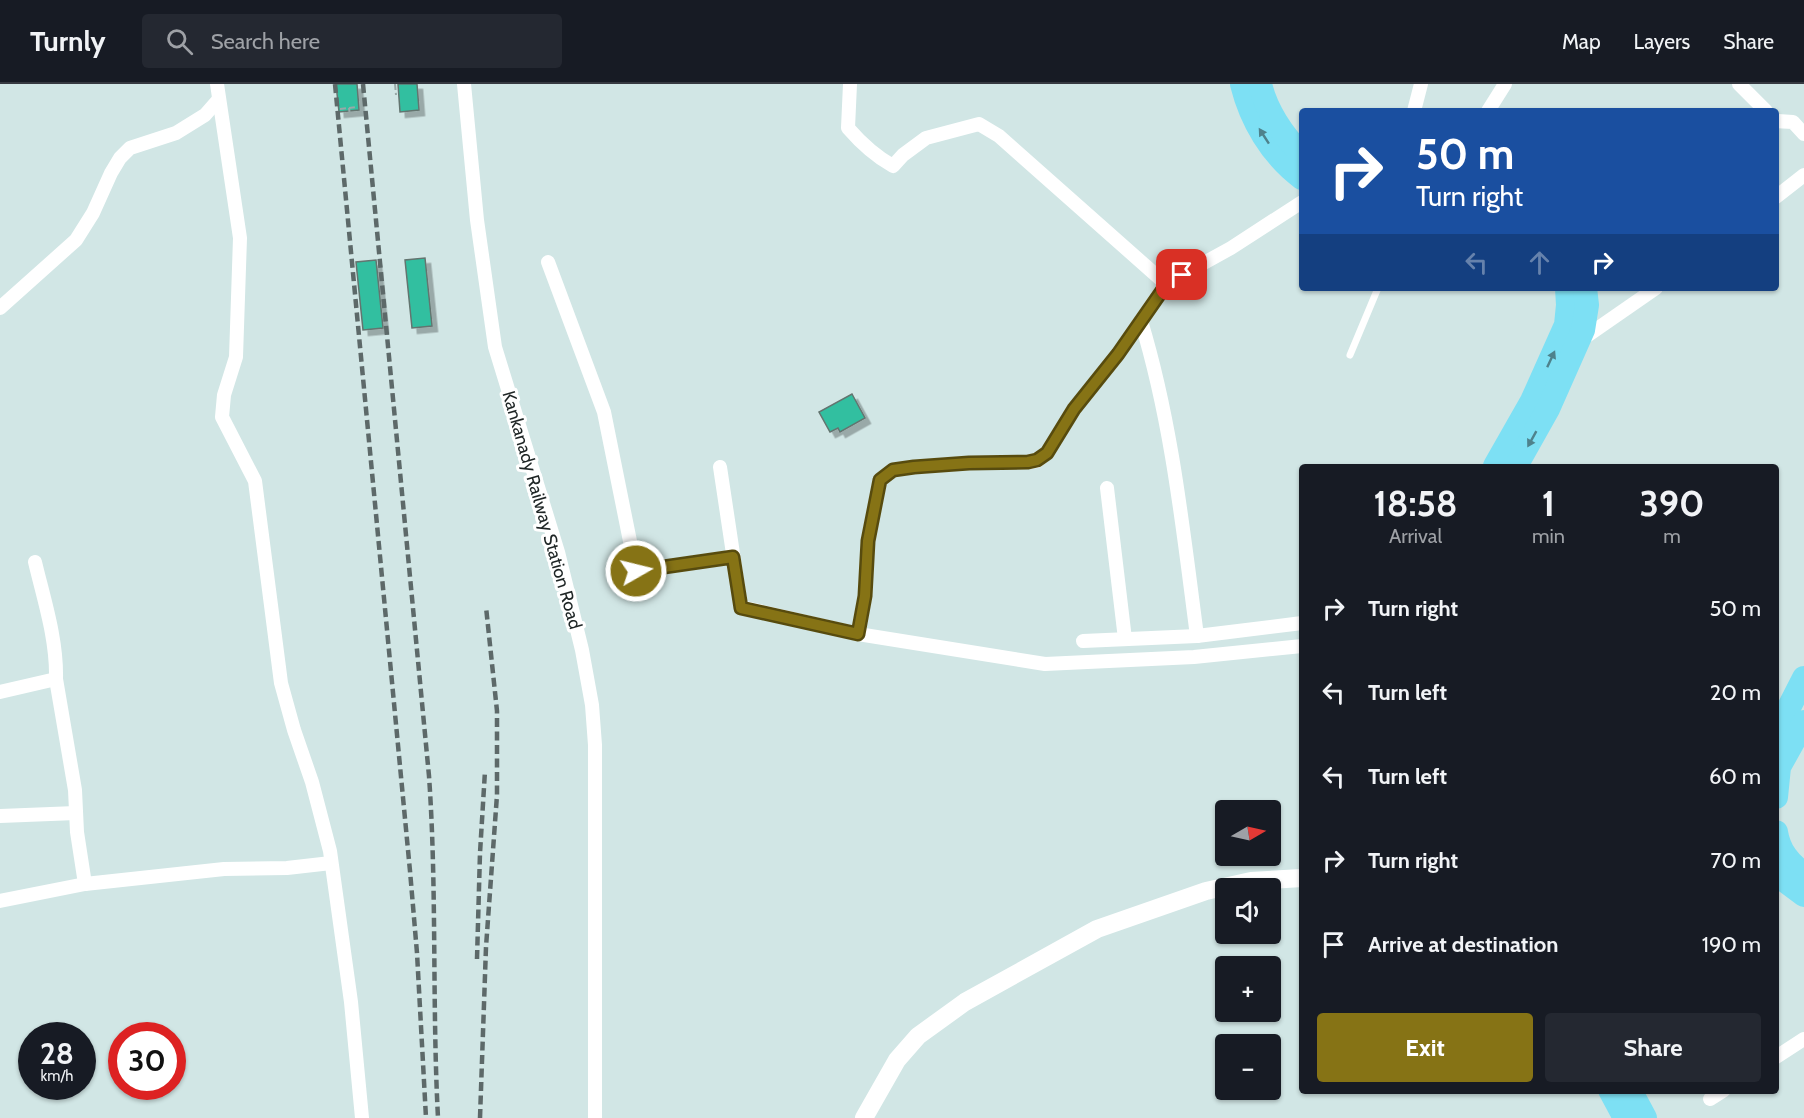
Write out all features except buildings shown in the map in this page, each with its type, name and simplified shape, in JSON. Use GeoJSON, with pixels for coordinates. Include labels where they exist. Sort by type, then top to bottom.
{"type":"FeatureCollection","features":[{"type":"Feature","properties":{"kind":"highway"},"geometry":{"type":"LineString","coordinates":[[1242,84],[1245,97],[1259,127],[1276,155],[1299,175]]}},
{"type":"Feature","properties":{"kind":"highway"},"geometry":{"type":"LineString","coordinates":[[1260,84],[1274,119],[1290,143],[1299,151]]}},
{"type":"Feature","properties":{"kind":"highway"},"geometry":{"type":"LineString","coordinates":[[1517,464],[1540,405],[1566,325],[1567,291]]}},
{"type":"Feature","properties":{"kind":"highway"},"geometry":{"type":"LineString","coordinates":[[1496,464],[1540,405],[1578,342],[1584,330],[1587,305],[1585,291]]}},
{"type":"Feature","properties":{"kind":"highway"},"geometry":{"type":"LineString","coordinates":[[1779,725],[1792,691]]}},
{"type":"Feature","properties":{"kind":"highway"},"geometry":{"type":"LineString","coordinates":[[1779,767],[1804,722]]}},
{"type":"Feature","properties":{"kind":"highway"},"geometry":{"type":"LineString","coordinates":[[1779,846],[1792,865],[1804,874]]}},
{"type":"Feature","properties":{"kind":"highway"},"geometry":{"type":"LineString","coordinates":[[1779,876],[1804,895]]}},
{"type":"Feature","properties":{"kind":"highway"},"geometry":{"type":"LineString","coordinates":[[1612,1094],[1625,1118]]}},
{"type":"Feature","properties":{"kind":"highway"},"geometry":{"type":"LineString","coordinates":[[1632,1094],[1645,1118]]}},
{"type":"Feature","properties":{"kind":"street"},"geometry":{"type":"LineString","coordinates":[[217,84],[240,238],[236,357],[224,395],[222,417],[255,481],[281,684],[312,782],[331,863],[351,1002],[362,1118]]}},
{"type":"Feature","properties":{"kind":"street","name":"Kankanady Railway Station Road"},"geometry":{"type":"LineString","coordinates":[[464,84],[477,220],[495,346],[558,552],[582,650],[591,705],[595,757],[595,1118]]}},
{"type":"Feature","properties":{"kind":"street"},"geometry":{"type":"LineString","coordinates":[[850,84],[848,128],[861,143],[885,162],[893,166],[903,154],[926,138],[979,124],[999,136],[1166,285]]}},
{"type":"Feature","properties":{"kind":"street"},"geometry":{"type":"LineString","coordinates":[[1415,108],[1421,84]]}},
{"type":"Feature","properties":{"kind":"street"},"geometry":{"type":"LineString","coordinates":[[1490,108],[1505,84]]}},
{"type":"Feature","properties":{"kind":"street"},"geometry":{"type":"LineString","coordinates":[[1739,84],[1763,108]]}},
{"type":"Feature","properties":{"kind":"street"},"geometry":{"type":"LineString","coordinates":[[0,308],[76,240],[93,213],[111,173],[120,158],[130,148],[176,133],[205,115],[219,99]]}},
{"type":"Feature","properties":{"kind":"street"},"geometry":{"type":"LineString","coordinates":[[1779,121],[1794,122],[1804,134]]}},
{"type":"Feature","properties":{"kind":"street"},"geometry":{"type":"LineString","coordinates":[[1779,195],[1804,175]]}},
{"type":"Feature","properties":{"kind":"street"},"geometry":{"type":"LineString","coordinates":[[858,634],[865,596],[868,541],[880,480],[893,470],[1037,460],[1047,453],[1074,409],[1118,354],[1166,285],[1299,204]]}},
{"type":"Feature","properties":{"kind":"street"},"geometry":{"type":"LineString","coordinates":[[548,262],[604,412],[636,571],[733,557]]}},
{"type":"Feature","properties":{"kind":"street"},"geometry":{"type":"LineString","coordinates":[[1578,342],[1652,291]]}},
{"type":"Feature","properties":{"kind":"street"},"geometry":{"type":"LineString","coordinates":[[1141,321],[1155,367],[1177,490],[1197,636]]}},
{"type":"Feature","properties":{"kind":"street"},"geometry":{"type":"LineString","coordinates":[[720,467],[741,608],[858,634],[1045,664],[1194,657],[1299,646]]}},
{"type":"Feature","properties":{"kind":"street"},"geometry":{"type":"LineString","coordinates":[[1107,488],[1125,639]]}},
{"type":"Feature","properties":{"kind":"street"},"geometry":{"type":"LineString","coordinates":[[35,562],[52,634],[56,679],[75,790],[85,884]]}},
{"type":"Feature","properties":{"kind":"street"},"geometry":{"type":"LineString","coordinates":[[1083,641],[1197,636],[1299,623]]}},
{"type":"Feature","properties":{"kind":"street"},"geometry":{"type":"LineString","coordinates":[[0,692],[56,679]]}},
{"type":"Feature","properties":{"kind":"street"},"geometry":{"type":"LineString","coordinates":[[0,816],[76,813]]}},
{"type":"Feature","properties":{"kind":"street"},"geometry":{"type":"LineString","coordinates":[[0,901],[85,884],[224,869],[287,868],[331,863]]}},
{"type":"Feature","properties":{"kind":"street"},"geometry":{"type":"LineString","coordinates":[[864,1118],[897,1060],[918,1036],[965,1002],[1097,929],[1206,891],[1251,881],[1299,878]]}},
{"type":"Feature","properties":{"kind":"street"},"geometry":{"type":"LineString","coordinates":[[1779,1054],[1804,1039]]}},
{"type":"Feature","properties":{"kind":"street"},"geometry":{"type":"LineString","coordinates":[[1710,1099],[1718,1094]]}},
{"type":"Feature","properties":{"kind":"lane"},"geometry":{"type":"LineString","coordinates":[[1350,355],[1376,291]]}},
{"type":"Feature","properties":{"kind":"path"},"geometry":{"type":"LineString","coordinates":[[395,84],[396,95]]}},
{"type":"Feature","properties":{"kind":"path"},"geometry":{"type":"LineString","coordinates":[[340,108],[357,107]]}},
{"type":"Feature","properties":{"kind":"path"},"geometry":{"type":"LineString","coordinates":[[349,108],[350,116]]}},
{"type":"Feature","properties":{"kind":"railway"},"geometry":{"type":"LineString","coordinates":[[335,84],[410,871],[426,1118]]}},
{"type":"Feature","properties":{"kind":"railway"},"geometry":{"type":"LineString","coordinates":[[363,84],[429,776],[438,1118]]}},
{"type":"Feature","properties":{"kind":"railway"},"geometry":{"type":"LineString","coordinates":[[480,1118],[486,947],[497,795],[497,711],[486,607]]}},
{"type":"Feature","properties":{"kind":"railway"},"geometry":{"type":"LineString","coordinates":[[477,959],[485,771]]}},
{"type":"Feature","properties":{"kind":"route"},"geometry":{"type":"LineString","coordinates":[[636,571],[733,557],[741,608],[858,634],[865,596],[868,541],[880,480],[893,470],[914,467],[1037,460],[1047,453],[1074,409],[1118,354],[1166,285],[1182,275]]}}]}
